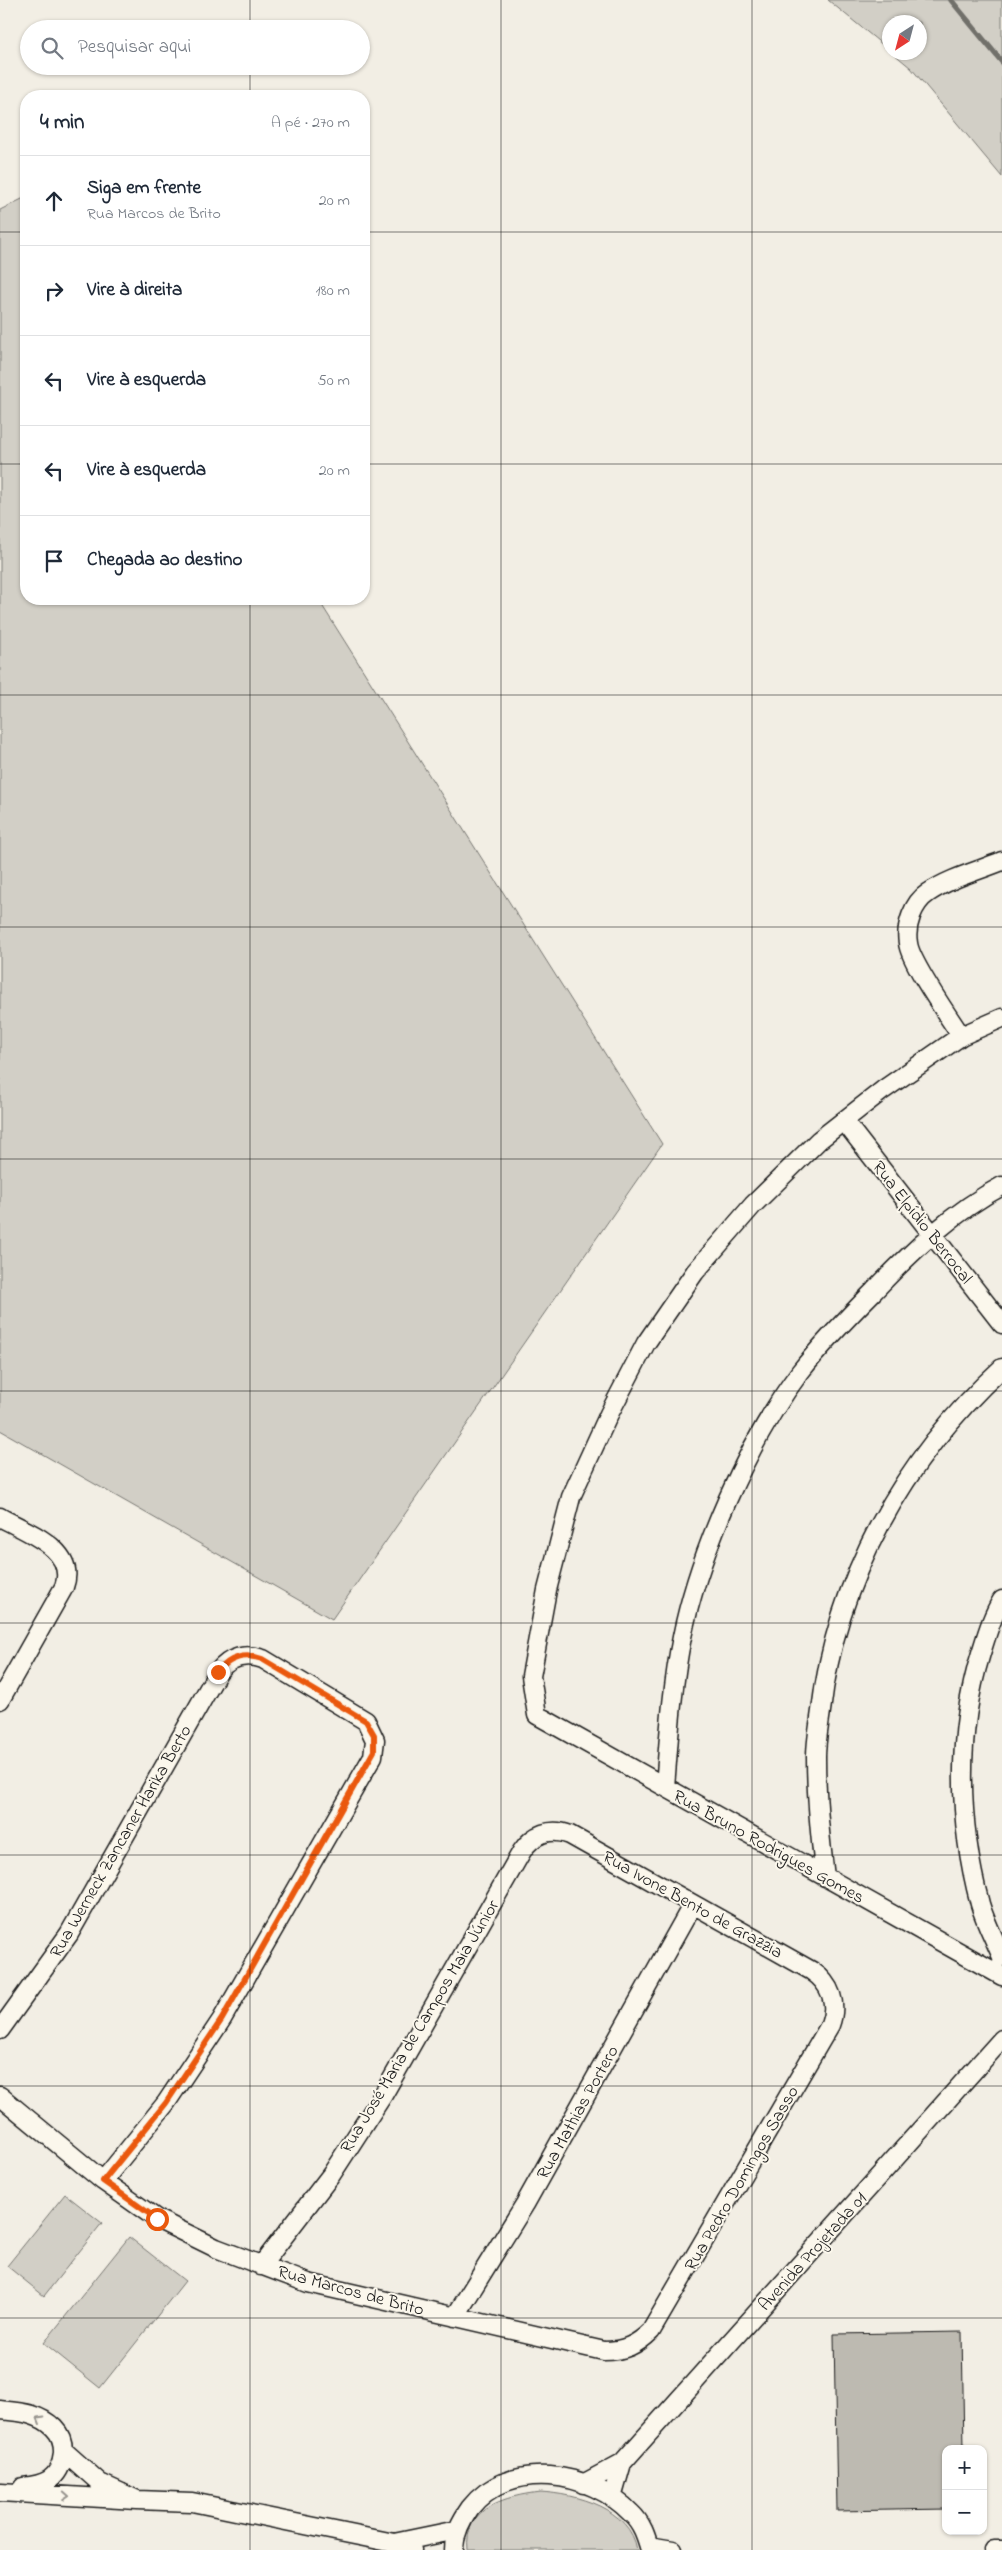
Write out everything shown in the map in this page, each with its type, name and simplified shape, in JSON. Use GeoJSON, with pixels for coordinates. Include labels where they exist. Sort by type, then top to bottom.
{"type":"FeatureCollection","features":[{"type":"Feature","properties":{"kind":"street"},"geometry":{"type":"LineString","coordinates":[[961,1036],[914,960],[908,944],[909,926],[914,909],[927,894],[948,882],[1002,862]]}},
{"type":"Feature","properties":{"kind":"street"},"geometry":{"type":"LineString","coordinates":[[844,1121],[961,1036],[1002,1018]]}},
{"type":"Feature","properties":{"kind":"street","name":"Rua Elpídio Berrocal"},"geometry":{"type":"LineString","coordinates":[[844,1121],[1002,1324]]}},
{"type":"Feature","properties":{"kind":"street","name":"Rua Bruno Rodrigues Gomes"},"geometry":{"type":"LineString","coordinates":[[844,1121],[819,1140],[752,1205],[695,1272],[646,1343],[609,1414],[571,1497],[547,1590],[531,1676],[537,1715],[1002,1976]]}},
{"type":"Feature","properties":{"kind":"street"},"geometry":{"type":"LineString","coordinates":[[665,1787],[671,1714],[682,1637],[702,1564],[730,1493],[760,1435],[800,1373],[890,1274],[982,1197],[1002,1186]]}},
{"type":"Feature","properties":{"kind":"street"},"geometry":{"type":"LineString","coordinates":[[825,1877],[818,1821],[816,1755],[824,1688],[839,1621],[861,1559],[893,1500],[931,1443],[978,1390],[1002,1368]]}},
{"type":"Feature","properties":{"kind":"street"},"geometry":{"type":"LineString","coordinates":[[0,1517],[56,1550],[66,1567],[64,1587],[0,1700]]}},
{"type":"Feature","properties":{"kind":"street"},"geometry":{"type":"LineString","coordinates":[[1002,1600],[994,1614],[972,1682],[962,1755],[966,1842],[980,1906],[1002,1957]]}},
{"type":"Feature","properties":{"kind":"street","name":"Rua Werneck Zancaner Harika Berto"},"geometry":{"type":"LineString","coordinates":[[0,2030],[69,1934],[218,1672],[225,1664],[241,1656],[252,1656],[262,1659],[361,1718],[374,1735],[373,1756],[222,2019],[166,2103],[103,2181]]}},
{"type":"Feature","properties":{"kind":"street","name":"Rua Ivone Bento de Grazzia"},"geometry":{"type":"LineString","coordinates":[[540,1834],[558,1831],[570,1835],[693,1904],[818,1975],[827,1985],[832,1998]]}},
{"type":"Feature","properties":{"kind":"street","name":"Rua José Maria de Campos Maia Júnior"},"geometry":{"type":"LineString","coordinates":[[262,2266],[331,2175],[383,2095],[522,1851],[529,1841],[540,1834]]}},
{"type":"Feature","properties":{"kind":"street","name":"Rua Mathias Portero"},"geometry":{"type":"LineString","coordinates":[[455,2317],[525,2204],[693,1904]]}},
{"type":"Feature","properties":{"kind":"street","name":"Rua Pedro Domingos Sasso"},"geometry":{"type":"LineString","coordinates":[[630,2347],[651,2331],[826,2031],[833,2012],[832,1998]]}},
{"type":"Feature","properties":{"kind":"street","name":"Avenida Projetada 01"},"geometry":{"type":"LineString","coordinates":[[583,2484],[622,2463],[1002,2039]]}},
{"type":"Feature","properties":{"kind":"street","name":"Rua Marcos de Brito"},"geometry":{"type":"LineString","coordinates":[[0,2096],[103,2181],[157,2219],[262,2266],[308,2283],[604,2351],[630,2347]]}},
{"type":"Feature","properties":{"kind":"street"},"geometry":{"type":"LineString","coordinates":[[0,2410],[28,2412],[44,2421],[56,2429],[63,2442],[64,2451],[58,2470],[50,2480],[37,2485],[0,2490]]}},
{"type":"Feature","properties":{"kind":"street"},"geometry":{"type":"LineString","coordinates":[[64,2451],[100,2483],[137,2500]]}},
{"type":"Feature","properties":{"kind":"street","name":"Avenida Projetada 01"},"geometry":{"type":"LineString","coordinates":[[612,2498],[622,2463]]}},
{"type":"Feature","properties":{"kind":"street"},"geometry":{"type":"LineString","coordinates":[[454,2550],[457,2530],[464,2517],[478,2500],[496,2486],[509,2480],[524,2476],[546,2475],[583,2484],[612,2498],[627,2509],[640,2523],[650,2548],[673,2550]]}},
{"type":"Feature","properties":{"kind":"street"},"geometry":{"type":"LineString","coordinates":[[0,2490],[192,2502],[394,2543],[412,2550]]}},
{"type":"Feature","properties":{"kind":"street"},"geometry":{"type":"LineString","coordinates":[[394,2543],[457,2530]]}},
{"type":"Feature","properties":{"kind":"street"},"geometry":{"type":"LineString","coordinates":[[994,2550],[1002,2550]]}},
{"type":"Feature","properties":{"kind":"shaded area"},"geometry":{"type":"Polygon","coordinates":[[[828,0],[1002,0],[1002,177],[911,68],[901,60],[927,60],[927,15],[882,15],[882,44],[828,0]]]}},
{"type":"Feature","properties":{"kind":"shaded area"},"geometry":{"type":"Polygon","coordinates":[[[20,200],[20,605],[322,605],[662,1144],[332,1619],[0,1430],[0,210],[20,200]]]}},
{"type":"Feature","properties":{"kind":"shaded area"},"geometry":{"type":"Polygon","coordinates":[[[65,2194],[102,2223],[44,2296],[7,2266],[65,2194]]]}},
{"type":"Feature","properties":{"kind":"shaded area"},"geometry":{"type":"Polygon","coordinates":[[[129,2237],[185,2281],[100,2388],[44,2343],[129,2237]]]}},
{"type":"Feature","properties":{"kind":"shaded area"},"geometry":{"type":"Polygon","coordinates":[[[540,2492],[585,2500],[613,2514],[624,2524],[632,2536],[637,2550],[468,2550],[468,2535],[472,2523],[489,2506],[514,2497],[540,2492]]]}},
{"type":"Feature","properties":{"kind":"building"},"geometry":{"type":"Polygon","coordinates":[[[962,2332],[964,2445],[942,2445],[942,2509],[837,2511],[834,2334],[962,2332]]]}},
{"type":"Feature","properties":{"kind":"waterway"},"geometry":{"type":"LineString","coordinates":[[951,0],[1002,62]]}},
{"type":"Feature","properties":{"kind":"route"},"geometry":{"type":"LineString","coordinates":[[157,2219],[103,2181],[166,2103],[222,2019],[373,1756],[374,1751],[374,1735],[366,1721],[262,1659],[252,1656],[241,1656],[230,1660],[218,1672]]}}]}
